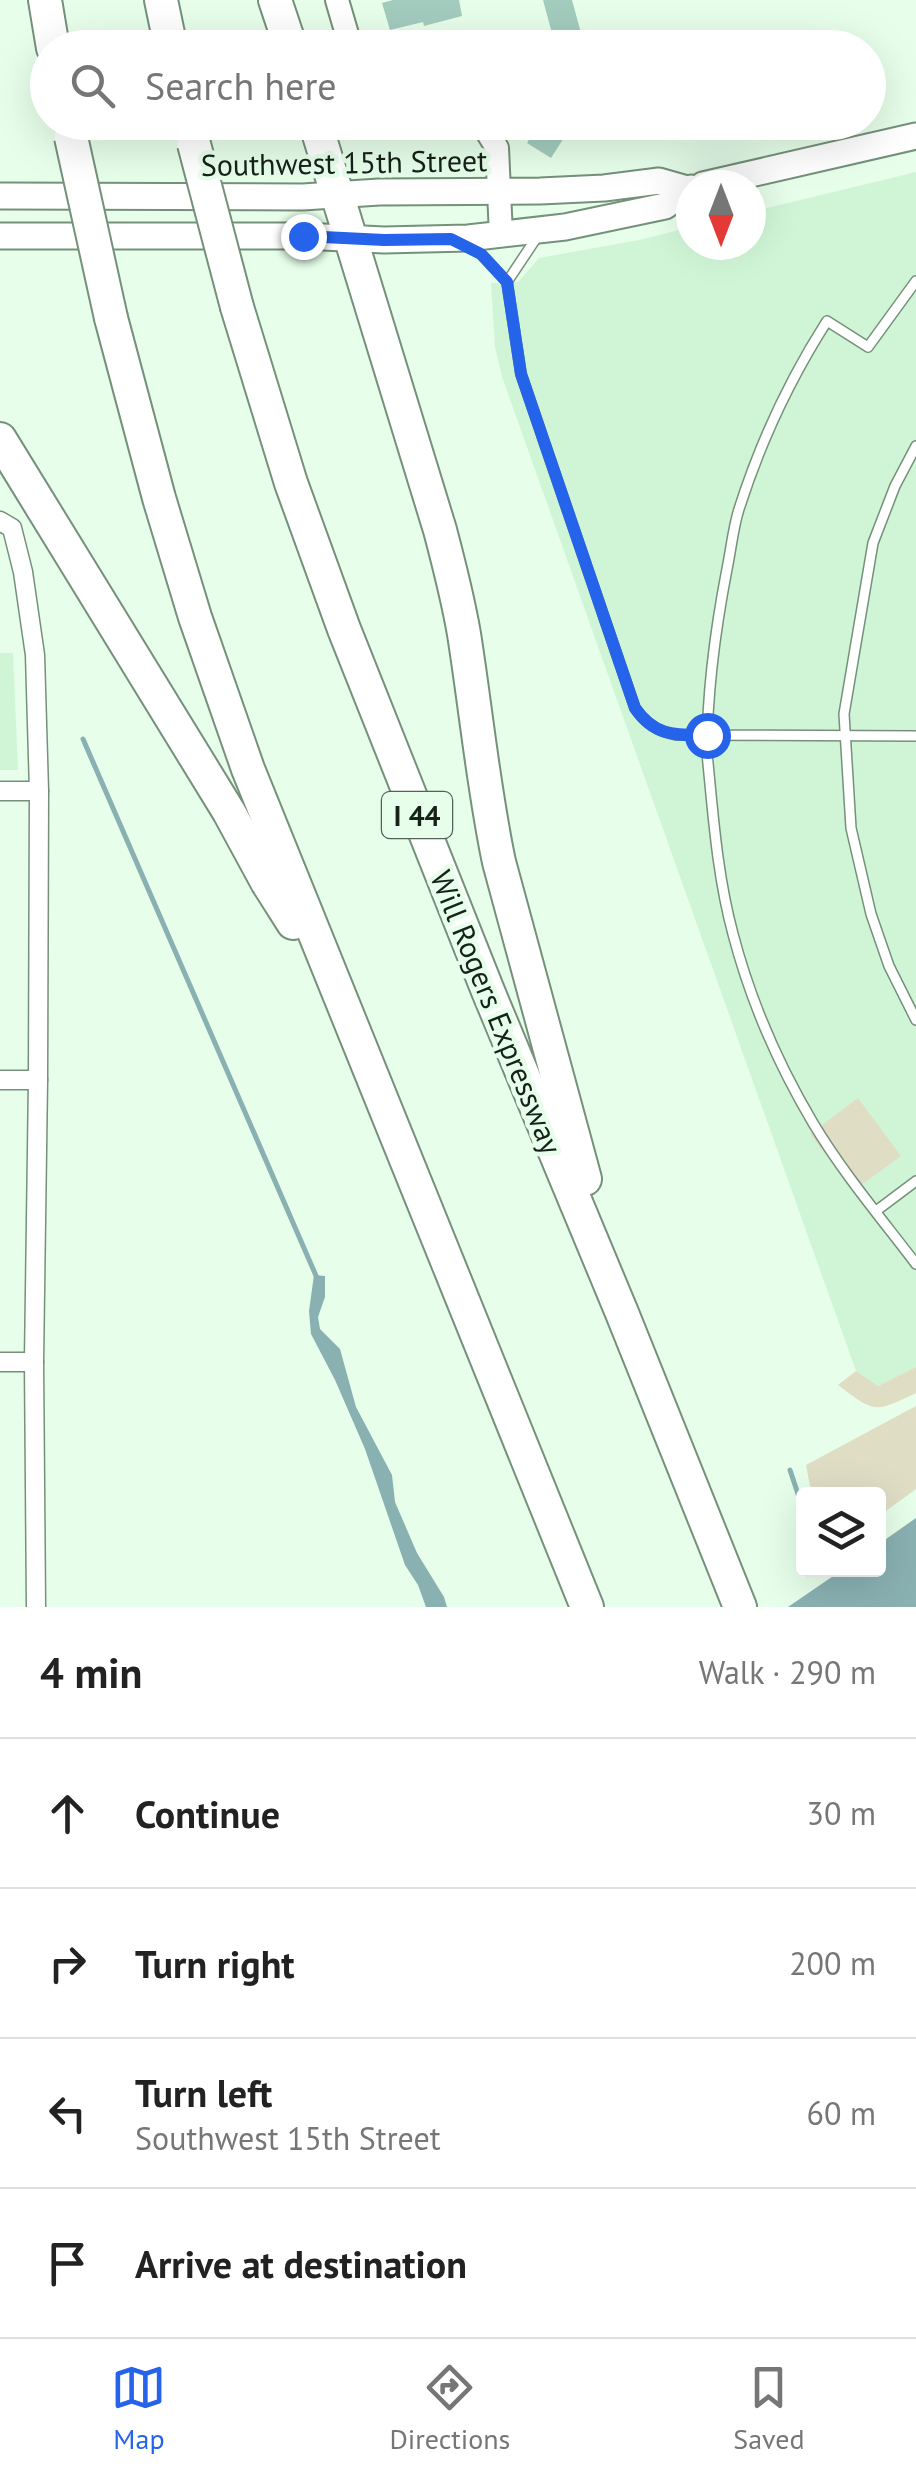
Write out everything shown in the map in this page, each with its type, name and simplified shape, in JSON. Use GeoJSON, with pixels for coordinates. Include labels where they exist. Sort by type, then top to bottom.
{"type":"FeatureCollection","features":[{"type":"Feature","properties":{"kind":"highway"},"geometry":{"type":"LineString","coordinates":[[45,0],[50,30]]}},
{"type":"Feature","properties":{"kind":"highway"},"geometry":{"type":"LineString","coordinates":[[160,0],[167,30]]}},
{"type":"Feature","properties":{"kind":"highway"},"geometry":{"type":"LineString","coordinates":[[276,0],[285,30]]}},
{"type":"Feature","properties":{"kind":"highway"},"geometry":{"type":"LineString","coordinates":[[71,140],[110,318],[158,498],[248,769],[588,1607]]}},
{"type":"Feature","properties":{"kind":"highway","name":"Will Rogers Expressway"},"geometry":{"type":"LineString","coordinates":[[193,140],[237,306],[291,483],[344,629],[740,1607]]}},
{"type":"Feature","properties":{"kind":"highway"},"geometry":{"type":"LineString","coordinates":[[320,140],[454,580],[488,813],[499,862],[622,1314]]}},
{"type":"Feature","properties":{"kind":"highway"},"geometry":{"type":"LineString","coordinates":[[0,439],[228,812],[266,882],[337,990]]}},
{"type":"Feature","properties":{"kind":"main road","name":"Southwest 15th Street"},"geometry":{"type":"LineString","coordinates":[[766,170],[916,136]]}},
{"type":"Feature","properties":{"kind":"main road","name":"Southwest 15th Street"},"geometry":{"type":"LineString","coordinates":[[0,196],[304,197],[569,190],[659,181],[676,184]]}},
{"type":"Feature","properties":{"kind":"main road","name":"Southwest 15th Street"},"geometry":{"type":"LineString","coordinates":[[0,236],[451,239],[542,230],[665,206],[676,199]]}},
{"type":"Feature","properties":{"kind":"street"},"geometry":{"type":"LineString","coordinates":[[337,0],[346,30]]}},
{"type":"Feature","properties":{"kind":"street"},"geometry":{"type":"LineString","coordinates":[[494,140],[501,236]]}},
{"type":"Feature","properties":{"kind":"street"},"geometry":{"type":"LineString","coordinates":[[0,521],[12,528],[35,655],[39,791],[36,1607]]}},
{"type":"Feature","properties":{"kind":"street"},"geometry":{"type":"LineString","coordinates":[[0,791],[39,791]]}},
{"type":"Feature","properties":{"kind":"street"},"geometry":{"type":"LineString","coordinates":[[0,1080],[38,1080]]}},
{"type":"Feature","properties":{"kind":"street"},"geometry":{"type":"LineString","coordinates":[[0,1362],[34,1362]]}},
{"type":"Feature","properties":{"kind":"lane"},"geometry":{"type":"LineString","coordinates":[[507,282],[542,230]]}},
{"type":"Feature","properties":{"kind":"lane"},"geometry":{"type":"LineString","coordinates":[[451,239],[481,254],[507,282],[521,374],[635,708],[644,720],[667,733],[916,736]]}},
{"type":"Feature","properties":{"kind":"lane"},"geometry":{"type":"LineString","coordinates":[[916,281],[868,347],[828,321],[790,385],[738,512],[714,636],[707,735],[723,890],[742,966],[779,1061],[813,1123],[916,1264]]}},
{"type":"Feature","properties":{"kind":"lane"},"geometry":{"type":"LineString","coordinates":[[916,446],[894,486],[872,543],[844,714],[851,828],[871,914],[889,966],[916,1020]]}},
{"type":"Feature","properties":{"kind":"lane"},"geometry":{"type":"LineString","coordinates":[[876,1211],[916,1181]]}},
{"type":"Feature","properties":{"kind":"shaded area"},"geometry":{"type":"Polygon","coordinates":[[[916,172],[916,1367],[878,1386],[856,1371],[502,377],[495,347],[491,283],[518,282],[539,258],[676,231],[676,260],[766,260],[766,208],[916,172]]]}},
{"type":"Feature","properties":{"kind":"shaded area"},"geometry":{"type":"Polygon","coordinates":[[[0,653],[13,653],[18,770],[0,770],[0,653]]]}},
{"type":"Feature","properties":{"kind":"shaded area"},"geometry":{"type":"Polygon","coordinates":[[[858,1098],[901,1156],[853,1191],[810,1134],[858,1098]]]}},
{"type":"Feature","properties":{"kind":"shaded area"},"geometry":{"type":"Polygon","coordinates":[[[916,1367],[916,1393],[883,1407],[868,1405],[838,1385],[856,1371],[878,1386],[916,1367]]]}},
{"type":"Feature","properties":{"kind":"shaded area"},"geometry":{"type":"Polygon","coordinates":[[[916,1406],[916,1489],[886,1511],[886,1487],[811,1487],[806,1465],[916,1406]]]}},
{"type":"Feature","properties":{"kind":"water"},"geometry":{"type":"Polygon","coordinates":[[[314,1275],[325,1276],[325,1297],[318,1317],[320,1329],[340,1349],[356,1407],[392,1475],[395,1502],[447,1607],[426,1607],[405,1565],[365,1449],[311,1334],[309,1311],[314,1275]]]}},
{"type":"Feature","properties":{"kind":"water"},"geometry":{"type":"Polygon","coordinates":[[[916,1518],[916,1607],[788,1607],[832,1577],[886,1577],[886,1539],[916,1518]]]}},
{"type":"Feature","properties":{"kind":"building"},"geometry":{"type":"Polygon","coordinates":[[[459,0],[462,16],[390,30],[382,3],[459,0]]]}},
{"type":"Feature","properties":{"kind":"building"},"geometry":{"type":"Polygon","coordinates":[[[543,0],[572,0],[580,30],[551,30],[543,0]]]}},
{"type":"Feature","properties":{"kind":"building"},"geometry":{"type":"Polygon","coordinates":[[[529,140],[562,140],[551,158],[527,143],[529,140]]]}},
{"type":"Feature","properties":{"kind":"waterway"},"geometry":{"type":"LineString","coordinates":[[83,739],[317,1278]]}},
{"type":"Feature","properties":{"kind":"waterway"},"geometry":{"type":"LineString","coordinates":[[790,1470],[796,1488]]}},
{"type":"Feature","properties":{"kind":"route"},"geometry":{"type":"LineString","coordinates":[[303,236],[451,239],[481,254],[507,282],[521,374],[635,708],[653,728],[676,735],[707,735]]}}]}
